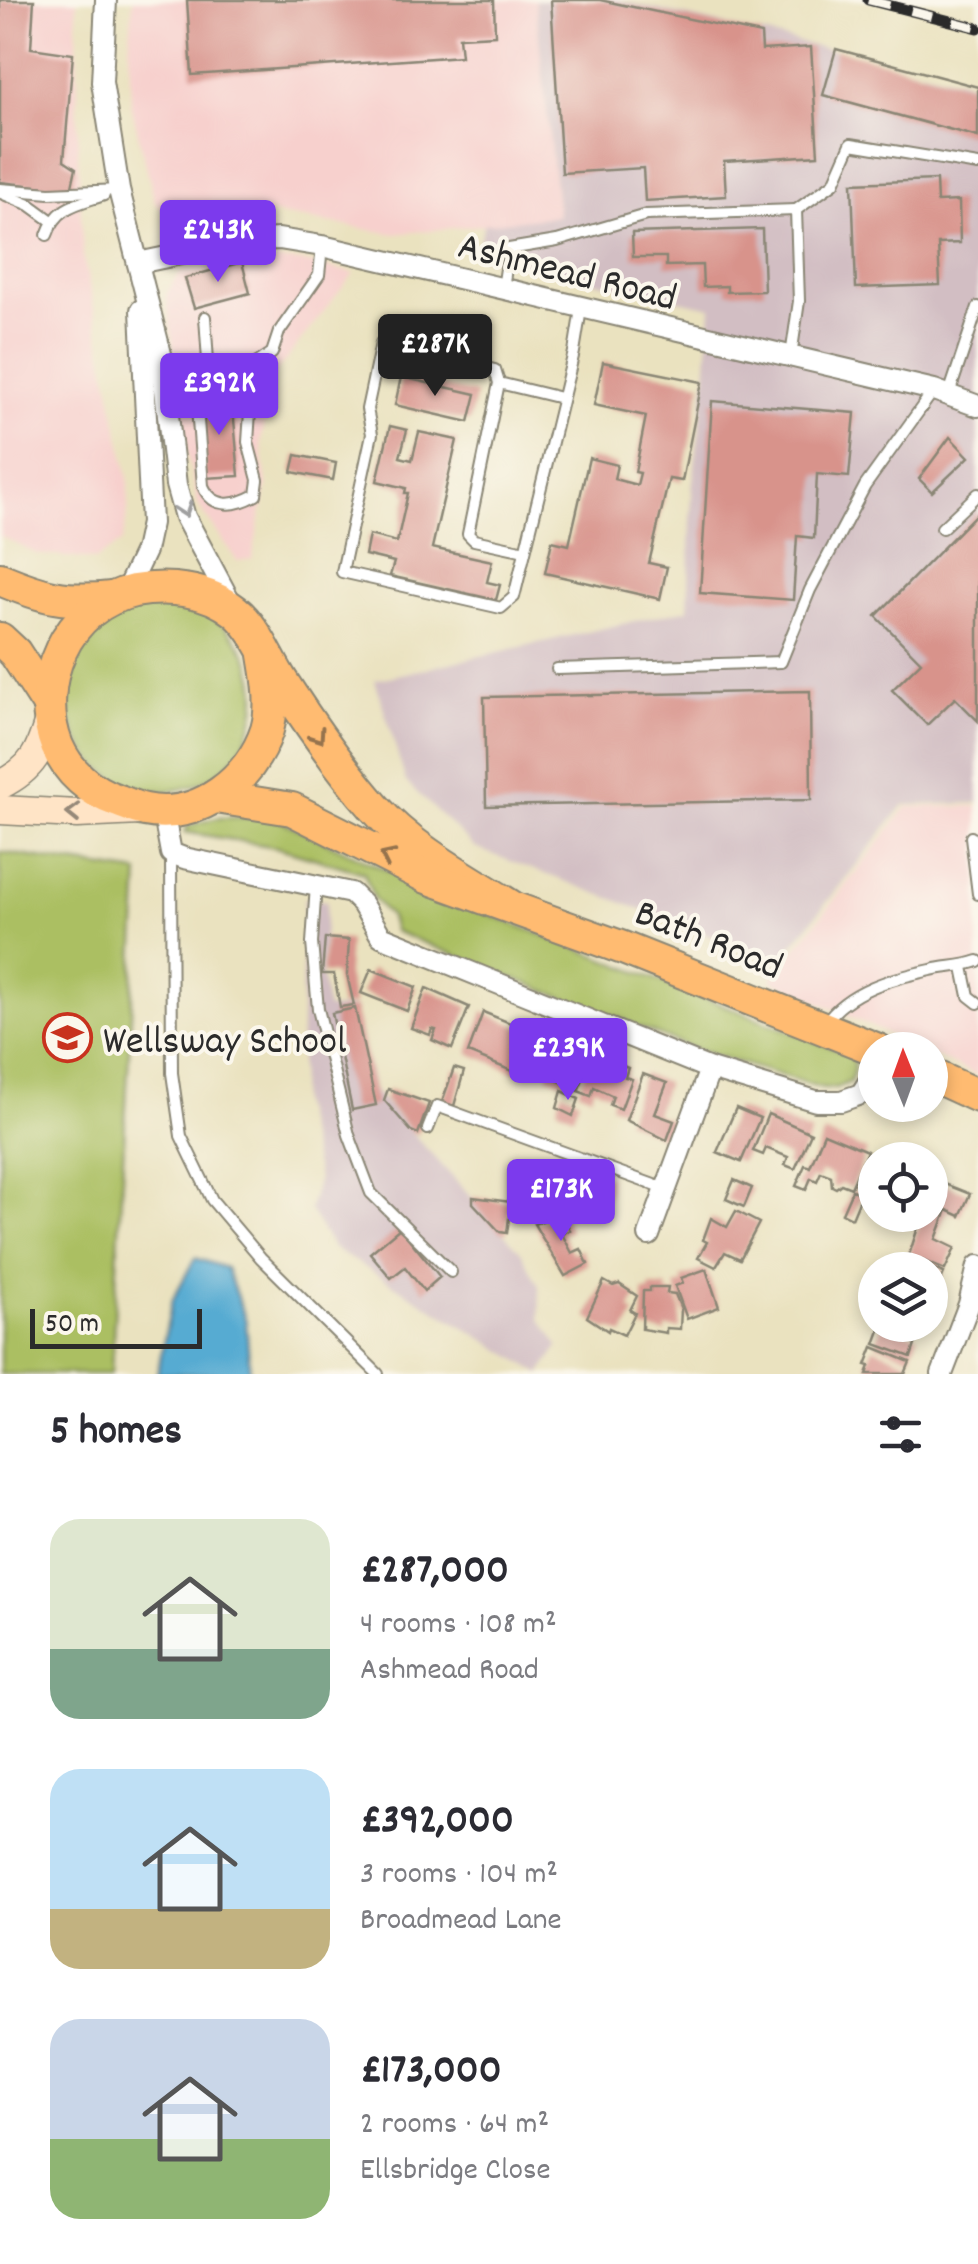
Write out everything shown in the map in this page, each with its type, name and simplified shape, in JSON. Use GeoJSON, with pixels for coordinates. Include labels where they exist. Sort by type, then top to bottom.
{"type":"FeatureCollection","features":[{"type":"Feature","properties":{"kind":"highway"},"geometry":{"type":"LineString","coordinates":[[0,578],[43,598],[78,602],[171,588],[206,595],[235,612],[252,630],[323,745],[378,812],[436,860],[510,906]]}},
{"type":"Feature","properties":{"kind":"highway"},"geometry":{"type":"LineString","coordinates":[[49,710],[56,660],[68,636],[86,614],[118,595]]}},
{"type":"Feature","properties":{"kind":"highway"},"geometry":{"type":"LineString","coordinates":[[0,639],[15,653],[49,710],[56,743],[82,782],[110,798],[155,810],[191,807],[216,796],[250,763],[267,729],[270,699],[265,654]]}},
{"type":"Feature","properties":{"kind":"highway"},"geometry":{"type":"LineString","coordinates":[[216,796],[292,808],[427,877],[510,906]]}},
{"type":"Feature","properties":{"kind":"highway","name":"Bath Road"},"geometry":{"type":"LineString","coordinates":[[510,906],[858,1042]]}},
{"type":"Feature","properties":{"kind":"highway"},"geometry":{"type":"LineString","coordinates":[[948,1082],[978,1096]]}},
{"type":"Feature","properties":{"kind":"main road"},"geometry":{"type":"LineString","coordinates":[[0,785],[21,774],[40,750],[49,710]]}},
{"type":"Feature","properties":{"kind":"main road"},"geometry":{"type":"LineString","coordinates":[[0,810],[77,814],[155,810]]}},
{"type":"Feature","properties":{"kind":"street"},"geometry":{"type":"LineString","coordinates":[[106,0],[102,82],[119,190],[161,354],[176,485],[185,517],[235,612]]}},
{"type":"Feature","properties":{"kind":"street","name":"Ashmead Road"},"geometry":{"type":"LineString","coordinates":[[139,270],[243,241],[278,239],[322,246],[941,392],[978,406]]}},
{"type":"Feature","properties":{"kind":"street"},"geometry":{"type":"LineString","coordinates":[[118,595],[145,551],[151,523],[139,270]]}},
{"type":"Feature","properties":{"kind":"street"},"geometry":{"type":"LineString","coordinates":[[155,810],[171,852],[184,858],[351,893],[381,936],[710,1069],[816,1101],[842,1101],[858,1095]]}},
{"type":"Feature","properties":{"kind":"street"},"geometry":{"type":"LineString","coordinates":[[649,1235],[710,1069]]}},
{"type":"Feature","properties":{"kind":"street"},"geometry":{"type":"LineString","coordinates":[[942,1374],[969,1304],[978,1266]]}},
{"type":"Feature","properties":{"kind":"lane"},"geometry":{"type":"LineString","coordinates":[[503,289],[509,249],[558,241],[646,216],[796,210],[834,184],[851,144],[978,164]]}},
{"type":"Feature","properties":{"kind":"lane"},"geometry":{"type":"LineString","coordinates":[[0,191],[119,190]]}},
{"type":"Feature","properties":{"kind":"lane"},"geometry":{"type":"LineString","coordinates":[[47,235],[62,209],[119,190]]}},
{"type":"Feature","properties":{"kind":"lane"},"geometry":{"type":"LineString","coordinates":[[0,191],[52,221]]}},
{"type":"Feature","properties":{"kind":"lane"},"geometry":{"type":"LineString","coordinates":[[790,357],[799,300],[796,210]]}},
{"type":"Feature","properties":{"kind":"lane"},"geometry":{"type":"LineString","coordinates":[[205,318],[208,362],[222,368],[253,366],[272,354],[279,332],[318,275],[322,246]]}},
{"type":"Feature","properties":{"kind":"lane"},"geometry":{"type":"LineString","coordinates":[[558,670],[780,662],[810,590],[864,486],[941,392],[978,307]]}},
{"type":"Feature","properties":{"kind":"lane"},"geometry":{"type":"LineString","coordinates":[[525,552],[474,540],[468,534],[499,383],[495,370],[381,343],[367,408],[372,434],[342,572],[501,608],[514,597],[525,552],[561,398],[581,309]]}},
{"type":"Feature","properties":{"kind":"lane"},"geometry":{"type":"LineString","coordinates":[[222,368],[202,382],[196,394],[203,486],[208,498],[220,504],[242,503],[256,495],[258,480],[248,442],[253,366]]}},
{"type":"Feature","properties":{"kind":"lane"},"geometry":{"type":"LineString","coordinates":[[499,383],[561,398]]}},
{"type":"Feature","properties":{"kind":"lane"},"geometry":{"type":"LineString","coordinates":[[942,528],[978,494]]}},
{"type":"Feature","properties":{"kind":"lane"},"geometry":{"type":"LineString","coordinates":[[971,837],[978,894]]}},
{"type":"Feature","properties":{"kind":"lane"},"geometry":{"type":"LineString","coordinates":[[171,852],[172,1073],[180,1136],[212,1200],[261,1258],[378,1374]]}},
{"type":"Feature","properties":{"kind":"lane"},"geometry":{"type":"LineString","coordinates":[[316,884],[312,943],[318,1010],[349,1135],[371,1192],[451,1272]]}},
{"type":"Feature","properties":{"kind":"lane"},"geometry":{"type":"LineString","coordinates":[[821,1028],[834,1010],[873,986],[978,961]]}},
{"type":"Feature","properties":{"kind":"lane"},"geometry":{"type":"LineString","coordinates":[[963,967],[969,996],[978,1003]]}},
{"type":"Feature","properties":{"kind":"lane"},"geometry":{"type":"LineString","coordinates":[[428,1129],[437,1106],[666,1189]]}},
{"type":"Feature","properties":{"kind":"shaded area"},"geometry":{"type":"Polygon","coordinates":[[[0,0],[77,0],[83,255],[128,477],[128,511],[122,542],[95,560],[37,554],[0,536],[0,0]]]}},
{"type":"Feature","properties":{"kind":"shaded area"},"geometry":{"type":"Polygon","coordinates":[[[133,0],[535,0],[558,217],[395,234],[261,212],[198,219],[169,215],[155,203],[131,105],[129,50],[133,0]]]}},
{"type":"Feature","properties":{"kind":"shaded area"},"geometry":{"type":"Polygon","coordinates":[[[535,0],[617,0],[978,84],[978,803],[904,805],[780,961],[475,848],[406,782],[375,680],[688,609],[692,488],[711,307],[475,256],[484,224],[558,216],[535,0]]]}},
{"type":"Feature","properties":{"kind":"shaded area"},"geometry":{"type":"Polygon","coordinates":[[[243,258],[305,262],[354,273],[270,380],[261,442],[267,485],[252,559],[237,561],[198,505],[166,294],[181,272],[243,258]]]}},
{"type":"Feature","properties":{"kind":"shaded area"},"geometry":{"type":"Polygon","coordinates":[[[978,806],[978,1076],[948,1062],[948,1032],[883,1032],[771,980],[907,807],[978,806]]]}},
{"type":"Feature","properties":{"kind":"shaded area"},"geometry":{"type":"Polygon","coordinates":[[[304,898],[327,901],[321,974],[327,1009],[355,1007],[374,1091],[521,1252],[539,1286],[540,1318],[559,1346],[541,1374],[333,1248],[309,1210],[318,1178],[299,1102],[304,898]]]}},
{"type":"Feature","properties":{"kind":"green space"},"geometry":{"type":"Polygon","coordinates":[[[162,603],[198,610],[229,630],[249,661],[256,697],[249,733],[229,764],[198,784],[162,791],[126,784],[95,764],[75,733],[68,697],[75,661],[95,630],[126,610],[162,603]]]}},
{"type":"Feature","properties":{"kind":"green space"},"geometry":{"type":"Polygon","coordinates":[[[217,818],[279,820],[442,896],[854,1056],[850,1082],[822,1088],[694,1049],[394,931],[390,917],[374,899],[364,873],[276,847],[185,832],[188,826],[217,818]]]}},
{"type":"Feature","properties":{"kind":"green space","name":"Wellsway School"},"geometry":{"type":"Polygon","coordinates":[[[0,852],[139,873],[111,1374],[0,1374],[0,852]]]}},
{"type":"Feature","properties":{"kind":"water"},"geometry":{"type":"Polygon","coordinates":[[[195,1258],[226,1268],[246,1321],[250,1374],[157,1374],[172,1301],[195,1258]]]}},
{"type":"Feature","properties":{"kind":"building"},"geometry":{"type":"Polygon","coordinates":[[[0,0],[34,0],[31,48],[73,54],[64,160],[76,168],[72,186],[63,189],[0,182],[0,0]]]}},
{"type":"Feature","properties":{"kind":"building"},"geometry":{"type":"Polygon","coordinates":[[[187,0],[494,0],[495,35],[459,37],[461,56],[192,75],[187,0]]]}},
{"type":"Feature","properties":{"kind":"building"},"geometry":{"type":"Polygon","coordinates":[[[551,0],[600,0],[761,34],[762,50],[811,47],[818,155],[724,161],[726,196],[645,201],[643,168],[562,173],[551,0]]]}},
{"type":"Feature","properties":{"kind":"building"},"geometry":{"type":"Polygon","coordinates":[[[836,49],[978,87],[978,137],[823,95],[836,49]]]}},
{"type":"Feature","properties":{"kind":"building"},"geometry":{"type":"Polygon","coordinates":[[[936,180],[937,202],[959,201],[960,243],[938,244],[940,285],[856,288],[852,183],[936,180]]]}},
{"type":"Feature","properties":{"kind":"building"},"geometry":{"type":"Polygon","coordinates":[[[762,229],[764,291],[727,292],[727,286],[703,287],[702,265],[666,266],[666,257],[633,257],[632,233],[762,229]]]}},
{"type":"Feature","properties":{"kind":"building"},"geometry":{"type":"Polygon","coordinates":[[[242,262],[250,293],[194,308],[185,278],[242,262]]]}},
{"type":"Feature","properties":{"kind":"building"},"geometry":{"type":"Polygon","coordinates":[[[603,362],[702,382],[682,481],[669,479],[649,563],[667,567],[660,599],[545,573],[552,541],[569,545],[589,458],[617,465],[614,479],[637,485],[640,473],[635,472],[646,416],[594,405],[603,362]]]}},
{"type":"Feature","properties":{"kind":"building"},"geometry":{"type":"Polygon","coordinates":[[[401,377],[476,394],[469,422],[395,405],[401,377]]]}},
{"type":"Feature","properties":{"kind":"building"},"geometry":{"type":"Polygon","coordinates":[[[232,397],[239,476],[205,478],[198,400],[232,397]]]}},
{"type":"Feature","properties":{"kind":"building"},"geometry":{"type":"Polygon","coordinates":[[[712,401],[855,413],[849,477],[817,474],[814,538],[797,536],[793,600],[700,593],[712,401]]]}},
{"type":"Feature","properties":{"kind":"building"},"geometry":{"type":"Polygon","coordinates":[[[390,426],[407,430],[400,457],[412,460],[419,432],[457,440],[432,548],[492,561],[487,582],[500,585],[496,600],[390,576],[394,562],[365,555],[369,535],[397,542],[408,493],[406,488],[377,481],[390,426]]]}},
{"type":"Feature","properties":{"kind":"building"},"geometry":{"type":"Polygon","coordinates":[[[950,437],[969,457],[932,492],[919,479],[950,437]]]}},
{"type":"Feature","properties":{"kind":"building"},"geometry":{"type":"Polygon","coordinates":[[[296,455],[336,463],[333,480],[292,472],[296,455]]]}},
{"type":"Feature","properties":{"kind":"building"},"geometry":{"type":"Polygon","coordinates":[[[978,512],[978,721],[955,698],[927,725],[892,690],[921,662],[876,616],[978,512]]]}},
{"type":"Feature","properties":{"kind":"building"},"geometry":{"type":"Polygon","coordinates":[[[810,691],[811,800],[486,806],[484,697],[810,691]]]}},
{"type":"Feature","properties":{"kind":"building"},"geometry":{"type":"Polygon","coordinates":[[[325,938],[349,940],[347,975],[354,1005],[340,1007],[334,974],[322,974],[325,938]]]}},
{"type":"Feature","properties":{"kind":"building"},"geometry":{"type":"Polygon","coordinates":[[[371,969],[416,987],[407,1011],[361,993],[371,969]]]}},
{"type":"Feature","properties":{"kind":"building"},"geometry":{"type":"Polygon","coordinates":[[[426,988],[469,1007],[452,1049],[432,1040],[436,1030],[432,1029],[430,1035],[411,1028],[426,988]]]}},
{"type":"Feature","properties":{"kind":"building"},"geometry":{"type":"Polygon","coordinates":[[[355,1008],[376,1105],[352,1110],[332,1013],[355,1008]]]}},
{"type":"Feature","properties":{"kind":"building"},"geometry":{"type":"Polygon","coordinates":[[[483,1012],[525,1029],[517,1052],[524,1055],[517,1073],[468,1053],[483,1012]]]}},
{"type":"Feature","properties":{"kind":"building"},"geometry":{"type":"Polygon","coordinates":[[[540,1033],[580,1049],[567,1084],[547,1076],[550,1070],[536,1065],[533,1073],[526,1071],[540,1033]]]}},
{"type":"Feature","properties":{"kind":"building"},"geometry":{"type":"Polygon","coordinates":[[[599,1056],[628,1068],[625,1077],[632,1079],[621,1109],[610,1105],[613,1096],[594,1087],[591,1096],[578,1091],[592,1058],[598,1060],[599,1056]]]}},
{"type":"Feature","properties":{"kind":"building"},"geometry":{"type":"Polygon","coordinates":[[[454,1068],[464,1071],[454,1106],[442,1102],[454,1068]]]}},
{"type":"Feature","properties":{"kind":"building"},"geometry":{"type":"Polygon","coordinates":[[[643,1074],[667,1083],[655,1114],[674,1121],[667,1140],[626,1120],[643,1074]]]}},
{"type":"Feature","properties":{"kind":"building"},"geometry":{"type":"Polygon","coordinates":[[[388,1089],[429,1103],[418,1134],[384,1100],[388,1089]]]}},
{"type":"Feature","properties":{"kind":"building"},"geometry":{"type":"Polygon","coordinates":[[[562,1091],[579,1099],[573,1116],[557,1108],[562,1091]]]}},
{"type":"Feature","properties":{"kind":"building"},"geometry":{"type":"Polygon","coordinates":[[[736,1108],[760,1118],[741,1162],[717,1152],[736,1108]]]}},
{"type":"Feature","properties":{"kind":"building"},"geometry":{"type":"Polygon","coordinates":[[[768,1114],[811,1133],[795,1169],[785,1165],[788,1157],[766,1148],[763,1155],[753,1151],[768,1114]]]}},
{"type":"Feature","properties":{"kind":"building"},"geometry":{"type":"Polygon","coordinates":[[[824,1133],[858,1147],[858,1172],[851,1188],[832,1186],[831,1176],[821,1172],[817,1181],[811,1178],[806,1190],[796,1186],[805,1165],[810,1167],[824,1133]]]}},
{"type":"Feature","properties":{"kind":"building"},"geometry":{"type":"Polygon","coordinates":[[[572,1164],[609,1177],[610,1191],[598,1210],[566,1198],[573,1178],[568,1176],[572,1164]]]}},
{"type":"Feature","properties":{"kind":"building"},"geometry":{"type":"Polygon","coordinates":[[[734,1180],[752,1188],[744,1207],[726,1199],[734,1180]]]}},
{"type":"Feature","properties":{"kind":"building"},"geometry":{"type":"Polygon","coordinates":[[[948,1185],[970,1194],[960,1216],[948,1210],[948,1185]]]}},
{"type":"Feature","properties":{"kind":"building"},"geometry":{"type":"Polygon","coordinates":[[[852,1190],[858,1192],[852,1218],[842,1213],[852,1190]]]}},
{"type":"Feature","properties":{"kind":"building"},"geometry":{"type":"Polygon","coordinates":[[[473,1197],[511,1202],[507,1233],[500,1232],[473,1203],[473,1197]]]}},
{"type":"Feature","properties":{"kind":"building"},"geometry":{"type":"Polygon","coordinates":[[[736,1211],[759,1223],[740,1259],[725,1252],[716,1267],[698,1258],[707,1242],[703,1240],[711,1218],[727,1227],[736,1211]]]}},
{"type":"Feature","properties":{"kind":"building"},"geometry":{"type":"Polygon","coordinates":[[[562,1214],[570,1230],[562,1234],[572,1253],[581,1249],[588,1264],[565,1276],[534,1224],[562,1214]]]}},
{"type":"Feature","properties":{"kind":"building"},"geometry":{"type":"Polygon","coordinates":[[[400,1228],[440,1277],[424,1291],[405,1267],[391,1278],[370,1253],[400,1228]]]}},
{"type":"Feature","properties":{"kind":"building"},"geometry":{"type":"Polygon","coordinates":[[[916,1232],[939,1232],[936,1239],[955,1248],[948,1263],[948,1252],[910,1252],[916,1232]]]}},
{"type":"Feature","properties":{"kind":"building"},"geometry":{"type":"Polygon","coordinates":[[[706,1269],[719,1307],[687,1319],[675,1286],[683,1283],[681,1278],[706,1269]]]}},
{"type":"Feature","properties":{"kind":"building"},"geometry":{"type":"Polygon","coordinates":[[[604,1281],[613,1286],[619,1284],[637,1296],[630,1310],[635,1313],[624,1335],[609,1328],[608,1331],[587,1317],[604,1281]]]}},
{"type":"Feature","properties":{"kind":"building"},"geometry":{"type":"Polygon","coordinates":[[[650,1287],[668,1287],[667,1293],[675,1294],[681,1309],[680,1329],[666,1328],[666,1333],[642,1329],[643,1291],[650,1291],[650,1287]]]}},
{"type":"Feature","properties":{"kind":"building"},"geometry":{"type":"Polygon","coordinates":[[[876,1342],[916,1342],[911,1357],[876,1342]]]}},
{"type":"Feature","properties":{"kind":"building"},"geometry":{"type":"Polygon","coordinates":[[[873,1347],[910,1362],[905,1374],[867,1374],[873,1347]]]}},
{"type":"Feature","properties":{"kind":"railway"},"geometry":{"type":"LineString","coordinates":[[868,0],[978,28]]}},
{"type":"Feature","properties":{"kind":"place","name":"Wellsway School"},"geometry":{"type":"Point","coordinates":[68,1038]}}]}
